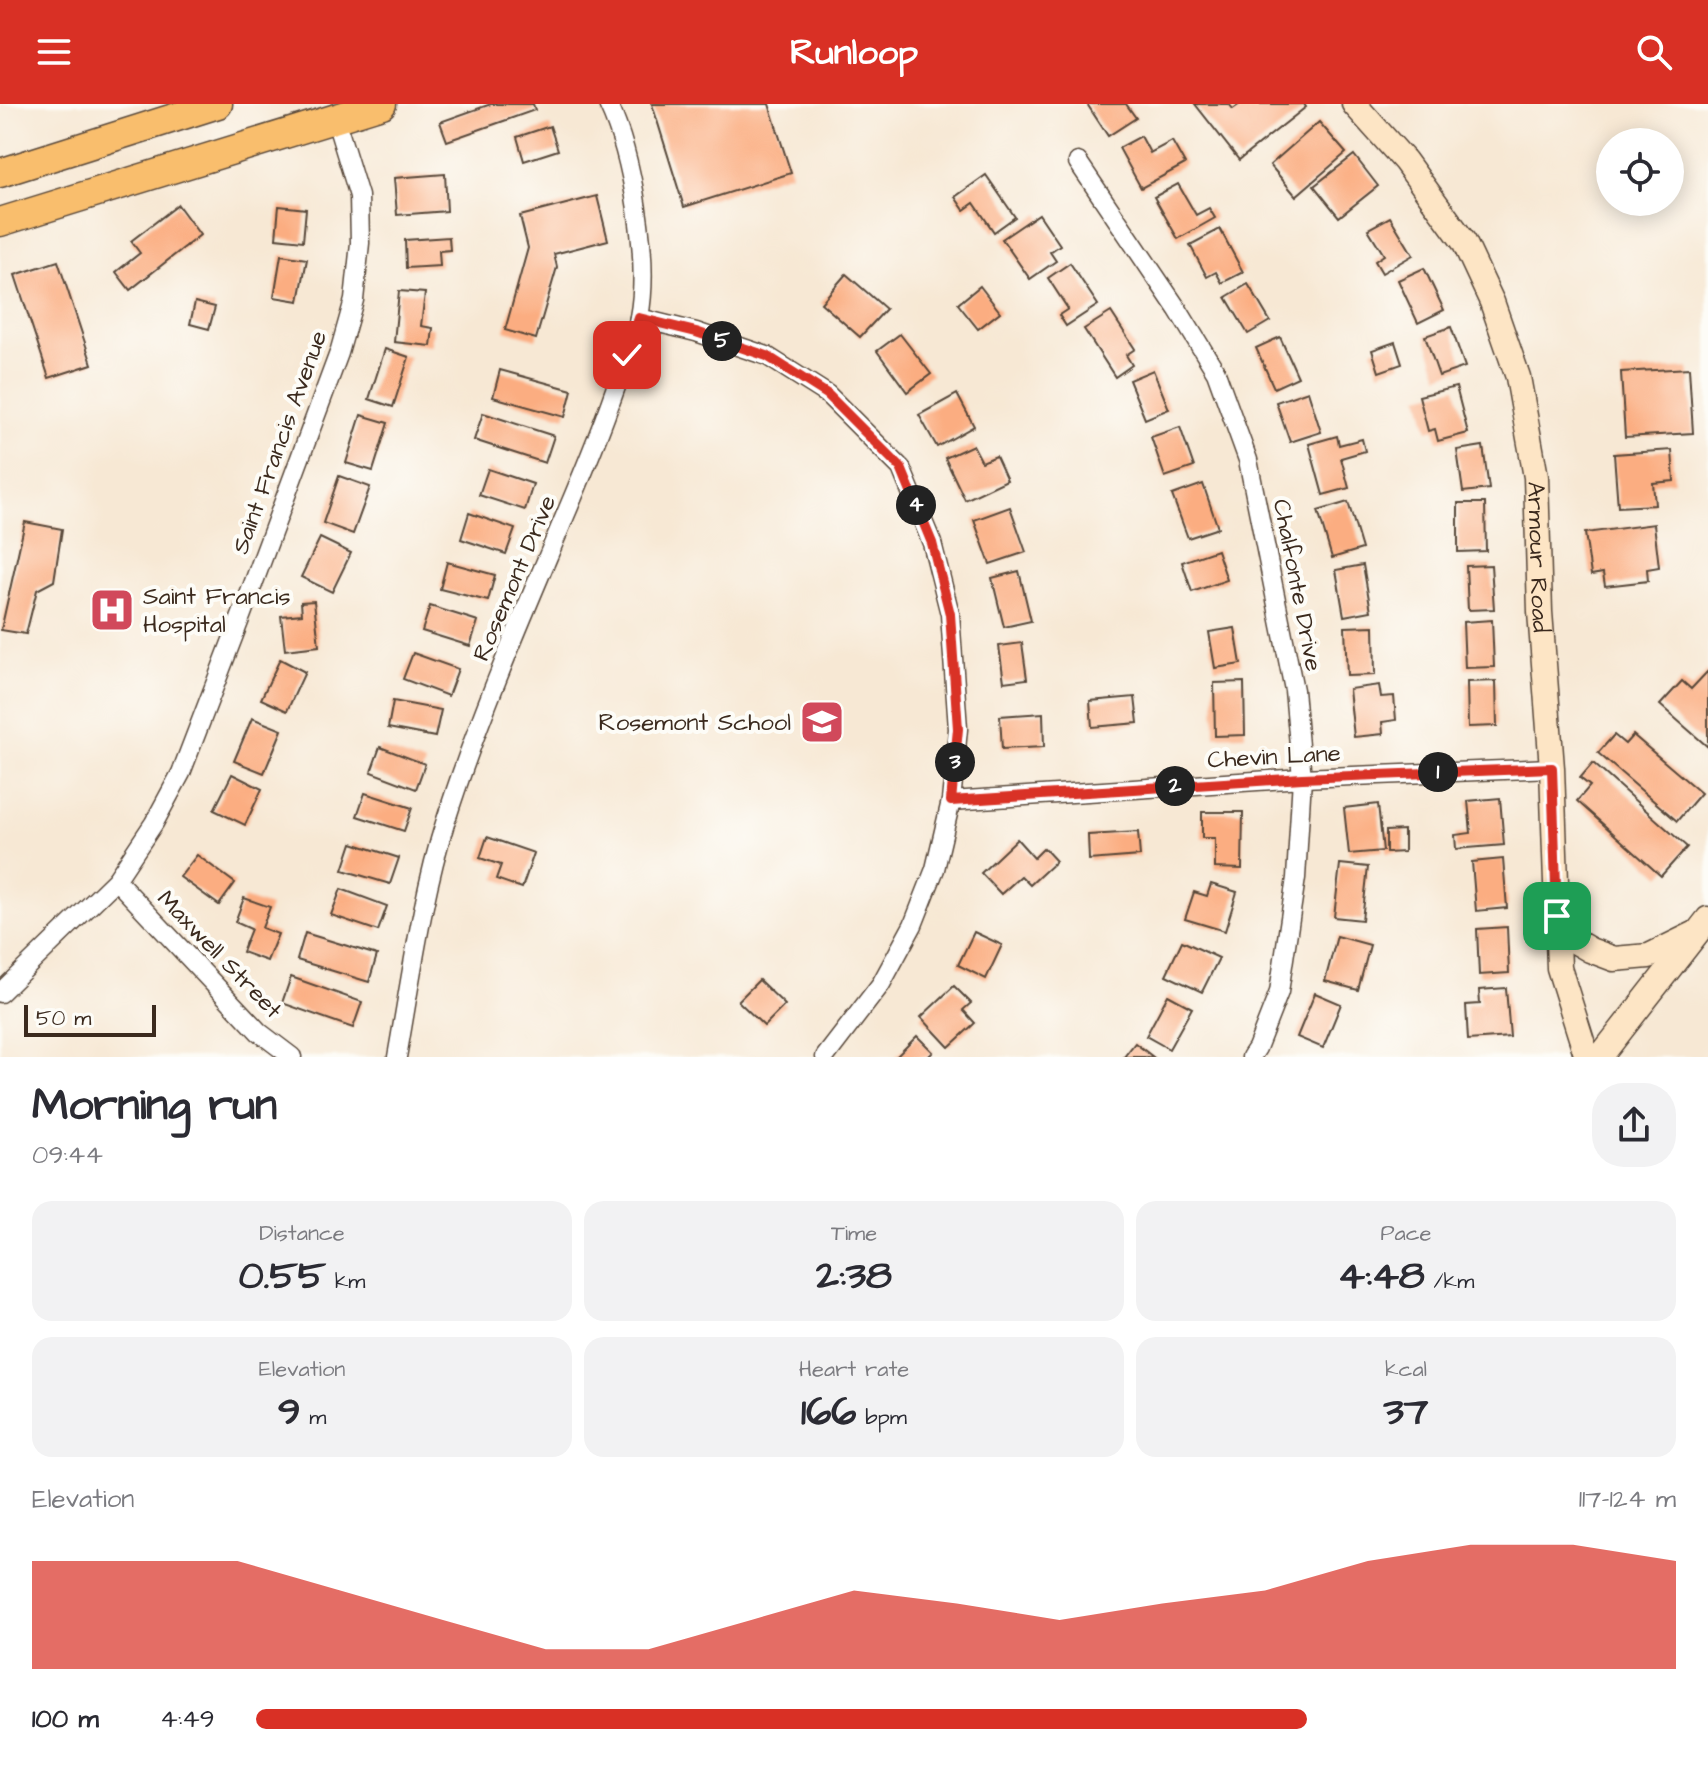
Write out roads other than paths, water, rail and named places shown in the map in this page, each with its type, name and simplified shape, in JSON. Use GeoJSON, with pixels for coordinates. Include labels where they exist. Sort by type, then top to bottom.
{"type":"FeatureCollection","features":[{"type":"Feature","properties":{"kind":"main road"},"geometry":{"type":"LineString","coordinates":[[0,173],[218,104]]}},
{"type":"Feature","properties":{"kind":"main road"},"geometry":{"type":"LineString","coordinates":[[0,222],[382,104]]}},
{"type":"Feature","properties":{"kind":"street","name":"Armour Road"},"geometry":{"type":"LineString","coordinates":[[1354,104],[1405,161],[1464,242],[1492,302],[1518,377],[1536,477],[1559,968],[1587,1057]]}},
{"type":"Feature","properties":{"kind":"street","name":"Rosemont Drive"},"geometry":{"type":"LineString","coordinates":[[397,1057],[445,821],[511,643],[599,438],[639,318],[643,277],[638,226],[629,171],[612,109]]}},
{"type":"Feature","properties":{"kind":"street","name":"Saint Francis Avenue"},"geometry":{"type":"LineString","coordinates":[[0,993],[116,880],[154,823],[181,773],[343,340],[354,300],[360,243],[359,196],[335,118]]}},
{"type":"Feature","properties":{"kind":"street","name":"Chalfonte Drive"},"geometry":{"type":"LineString","coordinates":[[1078,162],[1216,372],[1251,476],[1294,690],[1302,778],[1296,878],[1279,992],[1251,1057]]}},
{"type":"Feature","properties":{"kind":"street"},"geometry":{"type":"LineString","coordinates":[[639,318],[696,332],[767,356],[827,394],[901,468],[932,543],[950,614],[958,729],[951,801],[935,869],[913,925],[881,984],[825,1057]]}},
{"type":"Feature","properties":{"kind":"street","name":"Chevin Lane"},"geometry":{"type":"LineString","coordinates":[[951,801],[1302,778],[1552,768]]}},
{"type":"Feature","properties":{"kind":"street","name":"Maxwell Street"},"geometry":{"type":"LineString","coordinates":[[116,880],[259,1032],[292,1057]]}},
{"type":"Feature","properties":{"kind":"street"},"geometry":{"type":"LineString","coordinates":[[1557,916],[1571,939],[1614,959],[1649,956],[1704,925]]}},
{"type":"Feature","properties":{"kind":"street"},"geometry":{"type":"LineString","coordinates":[[1600,1057],[1704,925]]}},
{"type":"Feature","properties":{"kind":"place","name":"Saint Francis Hospital"},"geometry":{"type":"Point","coordinates":[112,610]}},
{"type":"Feature","properties":{"kind":"place","name":"Rosemont School"},"geometry":{"type":"Point","coordinates":[822,722]}}]}
